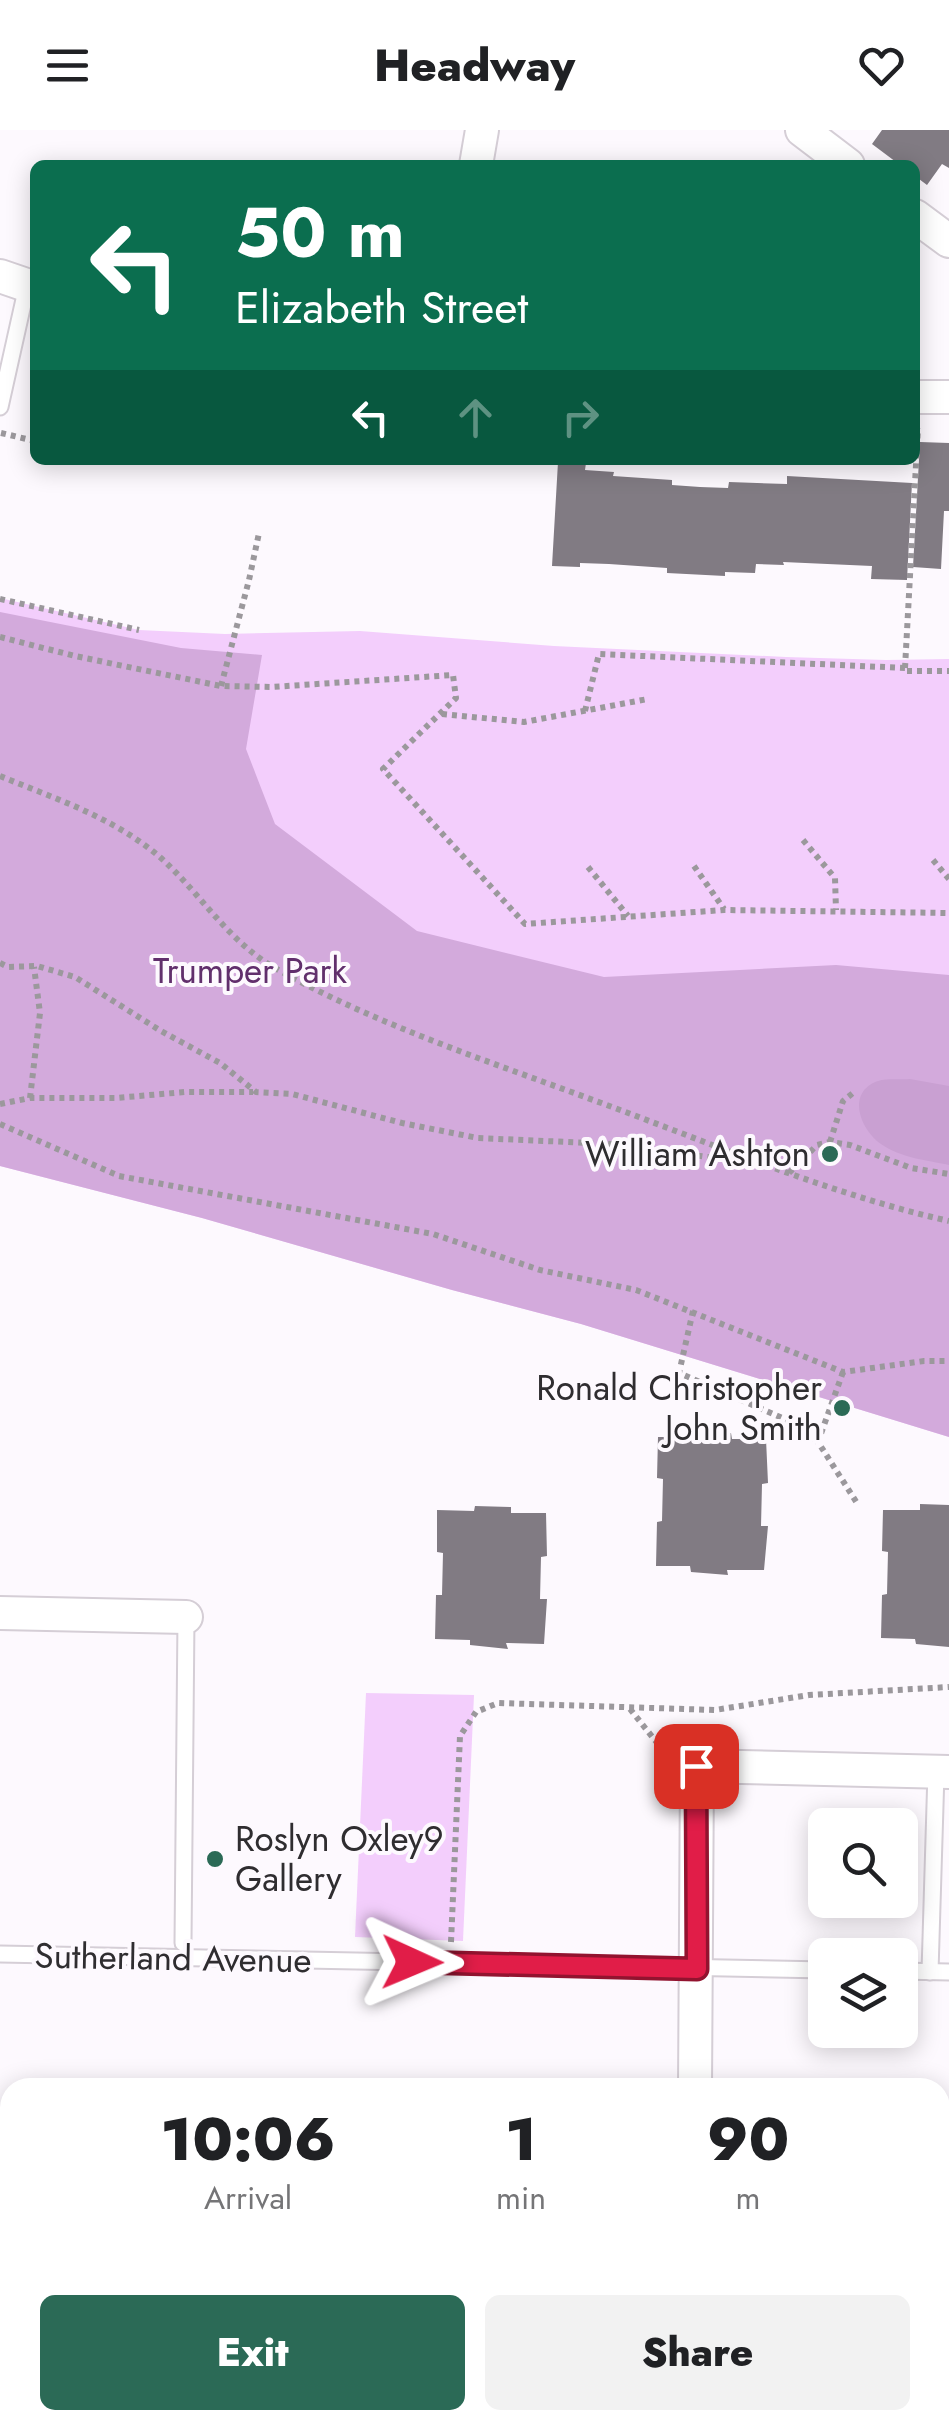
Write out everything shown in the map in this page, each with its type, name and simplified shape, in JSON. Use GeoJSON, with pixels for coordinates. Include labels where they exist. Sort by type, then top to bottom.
{"type":"FeatureCollection","features":[{"type":"Feature","properties":{"kind":"street"},"geometry":{"type":"LineString","coordinates":[[477,160],[482,130]]}},
{"type":"Feature","properties":{"kind":"street"},"geometry":{"type":"LineString","coordinates":[[802,130],[841,160]]}},
{"type":"Feature","properties":{"kind":"street"},"geometry":{"type":"LineString","coordinates":[[920,219],[947,235]]}},
{"type":"Feature","properties":{"kind":"street"},"geometry":{"type":"LineString","coordinates":[[0,1614],[186,1616]]}},
{"type":"Feature","properties":{"kind":"street"},"geometry":{"type":"LineString","coordinates":[[694,2078],[696,1766],[943,1772]]}},
{"type":"Feature","properties":{"kind":"lane"},"geometry":{"type":"LineString","coordinates":[[0,407],[21,284]]}},
{"type":"Feature","properties":{"kind":"lane"},"geometry":{"type":"LineString","coordinates":[[183,1943],[186,1616]]}},
{"type":"Feature","properties":{"kind":"lane"},"geometry":{"type":"LineString","coordinates":[[930,1972],[943,1772]]}},
{"type":"Feature","properties":{"kind":"lane","name":"Sutherland Avenue"},"geometry":{"type":"LineString","coordinates":[[0,1954],[808,1970]]}},
{"type":"Feature","properties":{"kind":"lane"},"geometry":{"type":"LineString","coordinates":[[918,1972],[949,1972]]}},
{"type":"Feature","properties":{"kind":"path"},"geometry":{"type":"LineString","coordinates":[[905,668],[928,397]]}},
{"type":"Feature","properties":{"kind":"path"},"geometry":{"type":"LineString","coordinates":[[0,432],[30,440]]}},
{"type":"Feature","properties":{"kind":"path"},"geometry":{"type":"LineString","coordinates":[[221,686],[250,580],[258,532]]}},
{"type":"Feature","properties":{"kind":"path"},"geometry":{"type":"LineString","coordinates":[[0,599],[139,630]]}},
{"type":"Feature","properties":{"kind":"path"},"geometry":{"type":"LineString","coordinates":[[2,636],[75,656],[221,686],[453,675],[456,698],[382,769],[525,924],[724,910],[949,913]]}},
{"type":"Feature","properties":{"kind":"path"},"geometry":{"type":"LineString","coordinates":[[586,711],[600,654],[949,671]]}},
{"type":"Feature","properties":{"kind":"path"},"geometry":{"type":"LineString","coordinates":[[441,714],[524,722],[648,699]]}},
{"type":"Feature","properties":{"kind":"path"},"geometry":{"type":"LineString","coordinates":[[0,776],[105,819],[161,858],[254,956],[386,1022],[789,1173],[894,1209],[949,1221]]}},
{"type":"Feature","properties":{"kind":"path"},"geometry":{"type":"LineString","coordinates":[[802,840],[835,878],[836,910]]}},
{"type":"Feature","properties":{"kind":"path"},"geometry":{"type":"LineString","coordinates":[[933,860],[949,879]]}},
{"type":"Feature","properties":{"kind":"path"},"geometry":{"type":"LineString","coordinates":[[694,866],[724,910]]}},
{"type":"Feature","properties":{"kind":"path"},"geometry":{"type":"LineString","coordinates":[[588,867],[628,916]]}},
{"type":"Feature","properties":{"kind":"path"},"geometry":{"type":"LineString","coordinates":[[0,973],[4,965],[34,967],[75,977],[220,1063],[256,1092]]}},
{"type":"Feature","properties":{"kind":"path"},"geometry":{"type":"LineString","coordinates":[[30,1098],[40,1013],[34,967]]}},
{"type":"Feature","properties":{"kind":"path"},"geometry":{"type":"LineString","coordinates":[[0,1104],[30,1098],[116,1098],[186,1092],[292,1094],[478,1138],[612,1144],[737,1161],[789,1173]]}},
{"type":"Feature","properties":{"kind":"path"},"geometry":{"type":"LineString","coordinates":[[830,1142],[842,1101],[853,1093]]}},
{"type":"Feature","properties":{"kind":"path"},"geometry":{"type":"LineString","coordinates":[[0,1124],[119,1176],[433,1234],[540,1270],[636,1290],[844,1372],[949,1361]]}},
{"type":"Feature","properties":{"kind":"path"},"geometry":{"type":"LineString","coordinates":[[789,1173],[816,1145],[830,1142],[850,1145],[911,1168],[949,1174]]}},
{"type":"Feature","properties":{"kind":"path"},"geometry":{"type":"LineString","coordinates":[[692,1311],[679,1373],[788,1420],[818,1442],[856,1503]]}},
{"type":"Feature","properties":{"kind":"path"},"geometry":{"type":"LineString","coordinates":[[818,1442],[844,1372]]}},
{"type":"Feature","properties":{"kind":"path"},"geometry":{"type":"LineString","coordinates":[[451,1931],[460,1736],[476,1712],[498,1703],[715,1710],[809,1695],[949,1687]]}},
{"type":"Feature","properties":{"kind":"path"},"geometry":{"type":"LineString","coordinates":[[630,1708],[662,1749],[661,1767]]}},
{"type":"Feature","properties":{"kind":"green space","name":"Trumper Park"},"geometry":{"type":"Polygon","coordinates":[[[0,598],[139,630],[225,634],[360,631],[554,646],[786,657],[949,659],[949,1437],[581,1324],[0,1166],[0,598]]]}},
{"type":"Feature","properties":{"kind":"green space","name":"Trumper Park"},"geometry":{"type":"Polygon","coordinates":[[[0,612],[181,648],[262,655],[246,749],[275,824],[417,931],[604,977],[836,965],[949,975],[949,1437],[581,1324],[0,1166],[0,612]]]}},
{"type":"Feature","properties":{"kind":"green space"},"geometry":{"type":"Polygon","coordinates":[[[366,1693],[474,1695],[463,1941],[355,1937],[366,1693]]]}},
{"type":"Feature","properties":{"kind":"shaded area"},"geometry":{"type":"Polygon","coordinates":[[[910,1079],[949,1086],[949,1165],[889,1149],[862,1120],[859,1102],[868,1086],[882,1080],[910,1079]]]}},
{"type":"Feature","properties":{"kind":"building"},"geometry":{"type":"Polygon","coordinates":[[[882,130],[949,130],[949,168],[942,164],[927,185],[920,180],[920,160],[893,160],[872,144],[882,130]]]}},
{"type":"Feature","properties":{"kind":"building"},"geometry":{"type":"Polygon","coordinates":[[[920,442],[949,443],[949,511],[944,511],[941,569],[913,567],[920,442]]]}},
{"type":"Feature","properties":{"kind":"building"},"geometry":{"type":"Polygon","coordinates":[[[558,465],[586,465],[585,470],[614,472],[613,476],[672,480],[672,485],[700,487],[728,488],[729,482],[787,484],[787,476],[912,483],[907,580],[871,579],[872,566],[783,562],[784,565],[756,564],[755,573],[725,572],[725,576],[609,564],[552,566],[558,465]]]}},
{"type":"Feature","properties":{"kind":"building"},"geometry":{"type":"Polygon","coordinates":[[[696,1432],[731,1433],[732,1439],[766,1439],[768,1483],[762,1484],[761,1526],[768,1526],[764,1570],[727,1570],[728,1575],[691,1572],[690,1566],[656,1566],[663,1479],[657,1478],[658,1437],[694,1437],[696,1432]]]}},
{"type":"Feature","properties":{"kind":"building"},"geometry":{"type":"Polygon","coordinates":[[[920,1504],[949,1505],[949,1647],[916,1644],[915,1639],[881,1638],[888,1552],[882,1551],[883,1510],[920,1510],[920,1504]]]}},
{"type":"Feature","properties":{"kind":"building"},"geometry":{"type":"Polygon","coordinates":[[[475,1506],[511,1507],[511,1513],[546,1513],[547,1556],[541,1557],[540,1599],[547,1599],[544,1644],[506,1643],[508,1649],[470,1645],[470,1640],[435,1639],[436,1595],[442,1595],[443,1553],[437,1552],[437,1510],[474,1511],[475,1506]]]}},
{"type":"Feature","properties":{"kind":"place","name":"William Ashton"},"geometry":{"type":"Point","coordinates":[830,1154]}},
{"type":"Feature","properties":{"kind":"place","name":"Ronald Christopher John Smith"},"geometry":{"type":"Point","coordinates":[842,1408]}},
{"type":"Feature","properties":{"kind":"place","name":"Roslyn Oxley9 Gallery"},"geometry":{"type":"Point","coordinates":[215,1859]}},
{"type":"Feature","properties":{"kind":"route"},"geometry":{"type":"LineString","coordinates":[[412,1962],[697,1969],[696,1766]]}}]}
